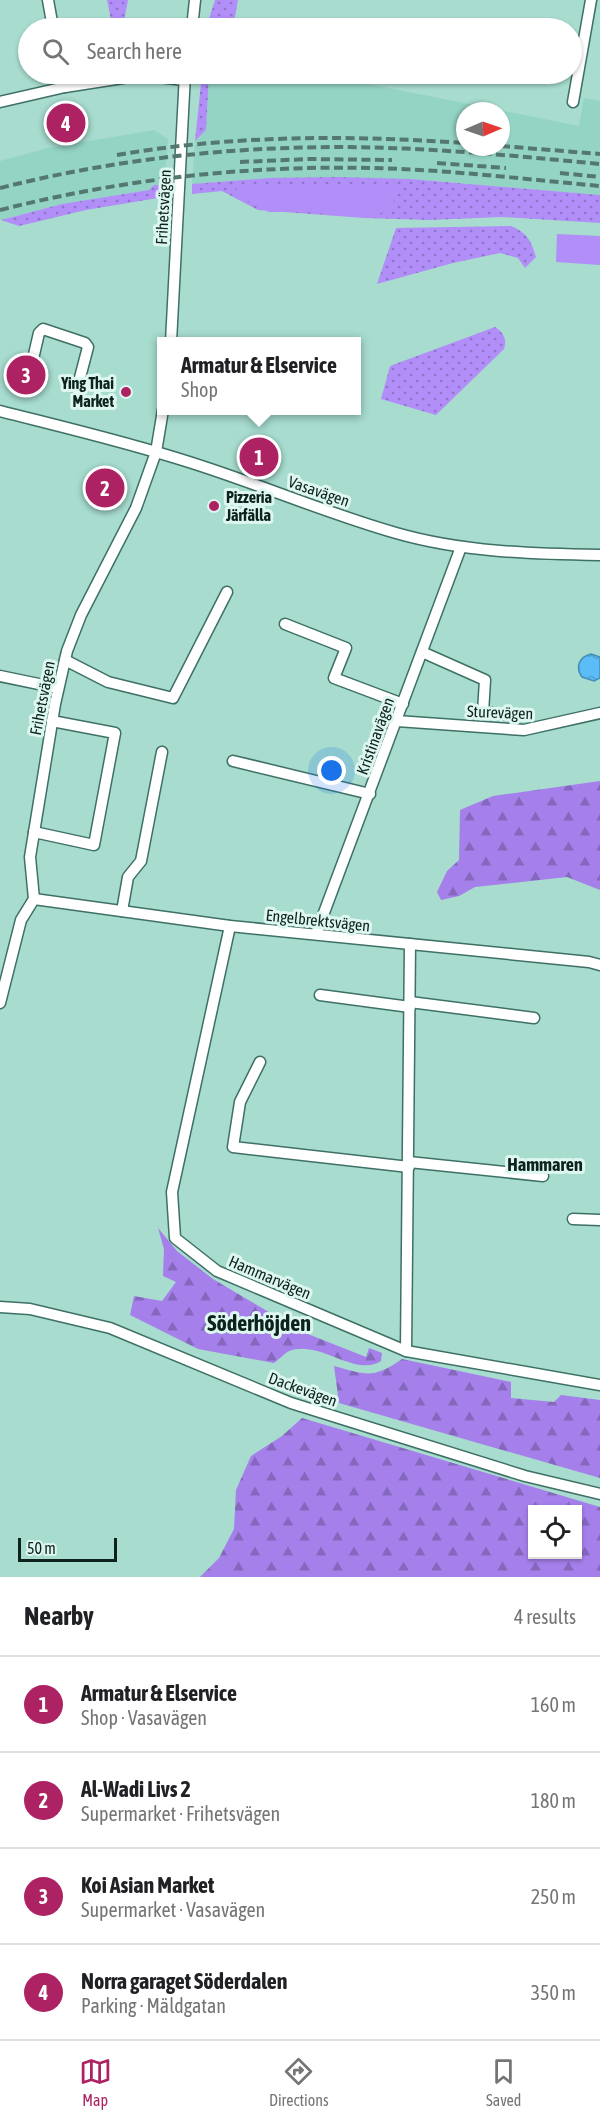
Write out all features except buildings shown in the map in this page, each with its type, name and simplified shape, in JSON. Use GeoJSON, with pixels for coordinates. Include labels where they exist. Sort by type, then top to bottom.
{"type":"FeatureCollection","features":[{"type":"Feature","properties":{"kind":"street"},"geometry":{"type":"LineString","coordinates":[[48,0],[52,18]]}},
{"type":"Feature","properties":{"kind":"street"},"geometry":{"type":"LineString","coordinates":[[193,18],[195,0]]}},
{"type":"Feature","properties":{"kind":"street"},"geometry":{"type":"LineString","coordinates":[[582,51],[591,0]]}},
{"type":"Feature","properties":{"kind":"street"},"geometry":{"type":"LineString","coordinates":[[0,102],[84,84]]}},
{"type":"Feature","properties":{"kind":"street","name":"Frihetsvägen"},"geometry":{"type":"LineString","coordinates":[[171,337],[184,84]]}},
{"type":"Feature","properties":{"kind":"street"},"geometry":{"type":"LineString","coordinates":[[573,102],[576,84]]}},
{"type":"Feature","properties":{"kind":"street"},"geometry":{"type":"LineString","coordinates":[[29,376],[39,333],[43,329],[85,343],[88,347],[77,389]]}},
{"type":"Feature","properties":{"kind":"street","name":"Vasavägen"},"geometry":{"type":"LineString","coordinates":[[0,411],[118,440],[398,534],[461,547],[546,554],[600,555]]}},
{"type":"Feature","properties":{"kind":"street","name":"Frihetsvägen"},"geometry":{"type":"LineString","coordinates":[[34,899],[30,857],[52,721],[65,660],[81,615],[136,508],[156,452],[163,415]]}},
{"type":"Feature","properties":{"kind":"street","name":"Kristinavägen"},"geometry":{"type":"LineString","coordinates":[[316,934],[461,547]]}},
{"type":"Feature","properties":{"kind":"street"},"geometry":{"type":"LineString","coordinates":[[65,660],[108,682],[173,698],[227,592]]}},
{"type":"Feature","properties":{"kind":"street"},"geometry":{"type":"LineString","coordinates":[[285,624],[346,648],[334,678],[403,704]]}},
{"type":"Feature","properties":{"kind":"street"},"geometry":{"type":"LineString","coordinates":[[422,652],[485,680],[483,712],[510,715]]}},
{"type":"Feature","properties":{"kind":"street"},"geometry":{"type":"LineString","coordinates":[[0,676],[58,688]]}},
{"type":"Feature","properties":{"kind":"street","name":"Sturevägen"},"geometry":{"type":"LineString","coordinates":[[397,721],[524,730],[600,713]]}},
{"type":"Feature","properties":{"kind":"street"},"geometry":{"type":"LineString","coordinates":[[34,832],[94,844],[115,733],[52,721]]}},
{"type":"Feature","properties":{"kind":"street"},"geometry":{"type":"LineString","coordinates":[[122,911],[128,878],[141,861],[162,752]]}},
{"type":"Feature","properties":{"kind":"street"},"geometry":{"type":"LineString","coordinates":[[233,761],[369,794]]}},
{"type":"Feature","properties":{"kind":"street"},"geometry":{"type":"LineString","coordinates":[[0,1003],[21,920],[34,899]]}},
{"type":"Feature","properties":{"kind":"street","name":"Engelbrektsvägen"},"geometry":{"type":"LineString","coordinates":[[34,899],[230,926],[589,962],[600,965]]}},
{"type":"Feature","properties":{"kind":"street","name":"Hammarvägen"},"geometry":{"type":"LineString","coordinates":[[230,926],[172,1192],[175,1238],[217,1271],[406,1351],[600,1385]]}},
{"type":"Feature","properties":{"kind":"street"},"geometry":{"type":"LineString","coordinates":[[406,1351],[410,944]]}},
{"type":"Feature","properties":{"kind":"street"},"geometry":{"type":"LineString","coordinates":[[320,995],[534,1018]]}},
{"type":"Feature","properties":{"kind":"street"},"geometry":{"type":"LineString","coordinates":[[260,1062],[240,1102],[233,1148],[543,1176]]}},
{"type":"Feature","properties":{"kind":"street"},"geometry":{"type":"LineString","coordinates":[[573,1218],[600,1221]]}},
{"type":"Feature","properties":{"kind":"street","name":"Dackevägen"},"geometry":{"type":"LineString","coordinates":[[0,1307],[30,1309],[110,1328],[291,1403],[525,1476],[600,1494]]}},
{"type":"Feature","properties":{"kind":"shaded area"},"geometry":{"type":"Polygon","coordinates":[[[107,0],[128,0],[125,18],[111,18],[107,0]]]}},
{"type":"Feature","properties":{"kind":"shaded area"},"geometry":{"type":"Polygon","coordinates":[[[215,0],[238,0],[235,18],[209,18],[215,0]]]}},
{"type":"Feature","properties":{"kind":"shaded area"},"geometry":{"type":"Polygon","coordinates":[[[201,84],[208,84],[206,130],[195,141],[201,84]]]}},
{"type":"Feature","properties":{"kind":"shaded area"},"geometry":{"type":"Polygon","coordinates":[[[208,84],[368,84],[459,102],[456,102],[456,156],[510,156],[510,112],[579,126],[584,98],[600,101],[600,195],[410,179],[269,178],[192,184],[195,141],[206,130],[208,84]]]}},
{"type":"Feature","properties":{"kind":"shaded area"},"geometry":{"type":"Polygon","coordinates":[[[154,130],[168,139],[165,185],[154,185],[149,190],[62,204],[0,220],[0,161],[48,148],[154,130]]]}},
{"type":"Feature","properties":{"kind":"shaded area"},"geometry":{"type":"Polygon","coordinates":[[[269,178],[410,179],[600,195],[600,223],[502,217],[429,220],[364,218],[258,210],[222,191],[192,194],[192,184],[269,178]]]}},
{"type":"Feature","properties":{"kind":"shaded area"},"geometry":{"type":"Polygon","coordinates":[[[395,184],[393,210],[364,217],[307,212],[269,212],[236,195],[237,187],[395,184]]]}},
{"type":"Feature","properties":{"kind":"shaded area"},"geometry":{"type":"Polygon","coordinates":[[[154,185],[165,185],[164,197],[86,210],[19,226],[1,220],[62,204],[149,190],[154,185]]]}},
{"type":"Feature","properties":{"kind":"shaded area"},"geometry":{"type":"Polygon","coordinates":[[[511,226],[525,234],[536,257],[525,268],[518,258],[500,253],[377,284],[396,228],[511,226]]]}},
{"type":"Feature","properties":{"kind":"shaded area"},"geometry":{"type":"Polygon","coordinates":[[[557,234],[600,236],[600,265],[556,262],[557,234]]]}},
{"type":"Feature","properties":{"kind":"shaded area"},"geometry":{"type":"Polygon","coordinates":[[[495,327],[504,336],[504,349],[436,415],[381,399],[390,366],[495,327]]]}},
{"type":"Feature","properties":{"kind":"green space"},"geometry":{"type":"Polygon","coordinates":[[[600,781],[600,890],[567,877],[475,887],[459,896],[441,900],[437,892],[447,871],[459,860],[460,810],[493,796],[600,781]]]}},
{"type":"Feature","properties":{"kind":"green space"},"geometry":{"type":"Polygon","coordinates":[[[158,1228],[177,1251],[213,1279],[267,1311],[285,1325],[366,1357],[369,1348],[382,1353],[381,1361],[371,1365],[360,1365],[325,1353],[301,1349],[289,1351],[274,1363],[198,1349],[130,1315],[134,1296],[162,1301],[176,1282],[163,1276],[164,1249],[158,1228]]]}},
{"type":"Feature","properties":{"kind":"green space"},"geometry":{"type":"Polygon","coordinates":[[[402,1359],[511,1382],[511,1398],[554,1402],[561,1395],[600,1400],[600,1478],[339,1403],[334,1366],[354,1372],[370,1373],[384,1370],[402,1359]]]}},
{"type":"Feature","properties":{"kind":"green space"},"geometry":{"type":"Polygon","coordinates":[[[302,1418],[600,1507],[600,1577],[200,1577],[219,1558],[234,1529],[236,1490],[251,1456],[282,1436],[302,1418]]]}},
{"type":"Feature","properties":{"kind":"water"},"geometry":{"type":"Polygon","coordinates":[[[591,654],[600,657],[600,678],[594,681],[582,677],[579,670],[581,660],[591,654]]]}},
{"type":"Feature","properties":{"kind":"railway"},"geometry":{"type":"LineString","coordinates":[[117,155],[160,148],[291,138],[456,142]]}},
{"type":"Feature","properties":{"kind":"railway"},"geometry":{"type":"LineString","coordinates":[[0,188],[51,176],[154,159],[258,149],[310,147],[414,149],[600,164]]}},
{"type":"Feature","properties":{"kind":"railway"},"geometry":{"type":"LineString","coordinates":[[510,147],[600,154]]}},
{"type":"Feature","properties":{"kind":"railway"},"geometry":{"type":"LineString","coordinates":[[240,162],[309,159],[392,160]]}},
{"type":"Feature","properties":{"kind":"railway"},"geometry":{"type":"LineString","coordinates":[[437,163],[506,168]]}},
{"type":"Feature","properties":{"kind":"railway"},"geometry":{"type":"LineString","coordinates":[[0,210],[149,181],[299,168],[426,170],[600,186]]}},
{"type":"Feature","properties":{"kind":"railway"},"geometry":{"type":"LineString","coordinates":[[560,173],[600,177]]}},
{"type":"Feature","properties":{"kind":"place","name":"Norra garaget Söderdalen"},"geometry":{"type":"Point","coordinates":[66,123]}},
{"type":"Feature","properties":{"kind":"place","name":"Koi Asian Market"},"geometry":{"type":"Point","coordinates":[26,375]}},
{"type":"Feature","properties":{"kind":"place","name":"Ying Thai Market"},"geometry":{"type":"Point","coordinates":[126,392]}},
{"type":"Feature","properties":{"kind":"place","name":"Armatur & Elservice"},"geometry":{"type":"Point","coordinates":[259,457]}},
{"type":"Feature","properties":{"kind":"place","name":"Al-Wadi Livs 2"},"geometry":{"type":"Point","coordinates":[105,488]}},
{"type":"Feature","properties":{"kind":"place","name":"Pizzeria Järfälla"},"geometry":{"type":"Point","coordinates":[214,506]}},
{"type":"Feature","properties":{"kind":"district","name":"Hammaren"},"geometry":{"type":"Point","coordinates":[545,1165]}},
{"type":"Feature","properties":{"kind":"district","name":"Söderhöjden"},"geometry":{"type":"Point","coordinates":[259,1323]}}]}
